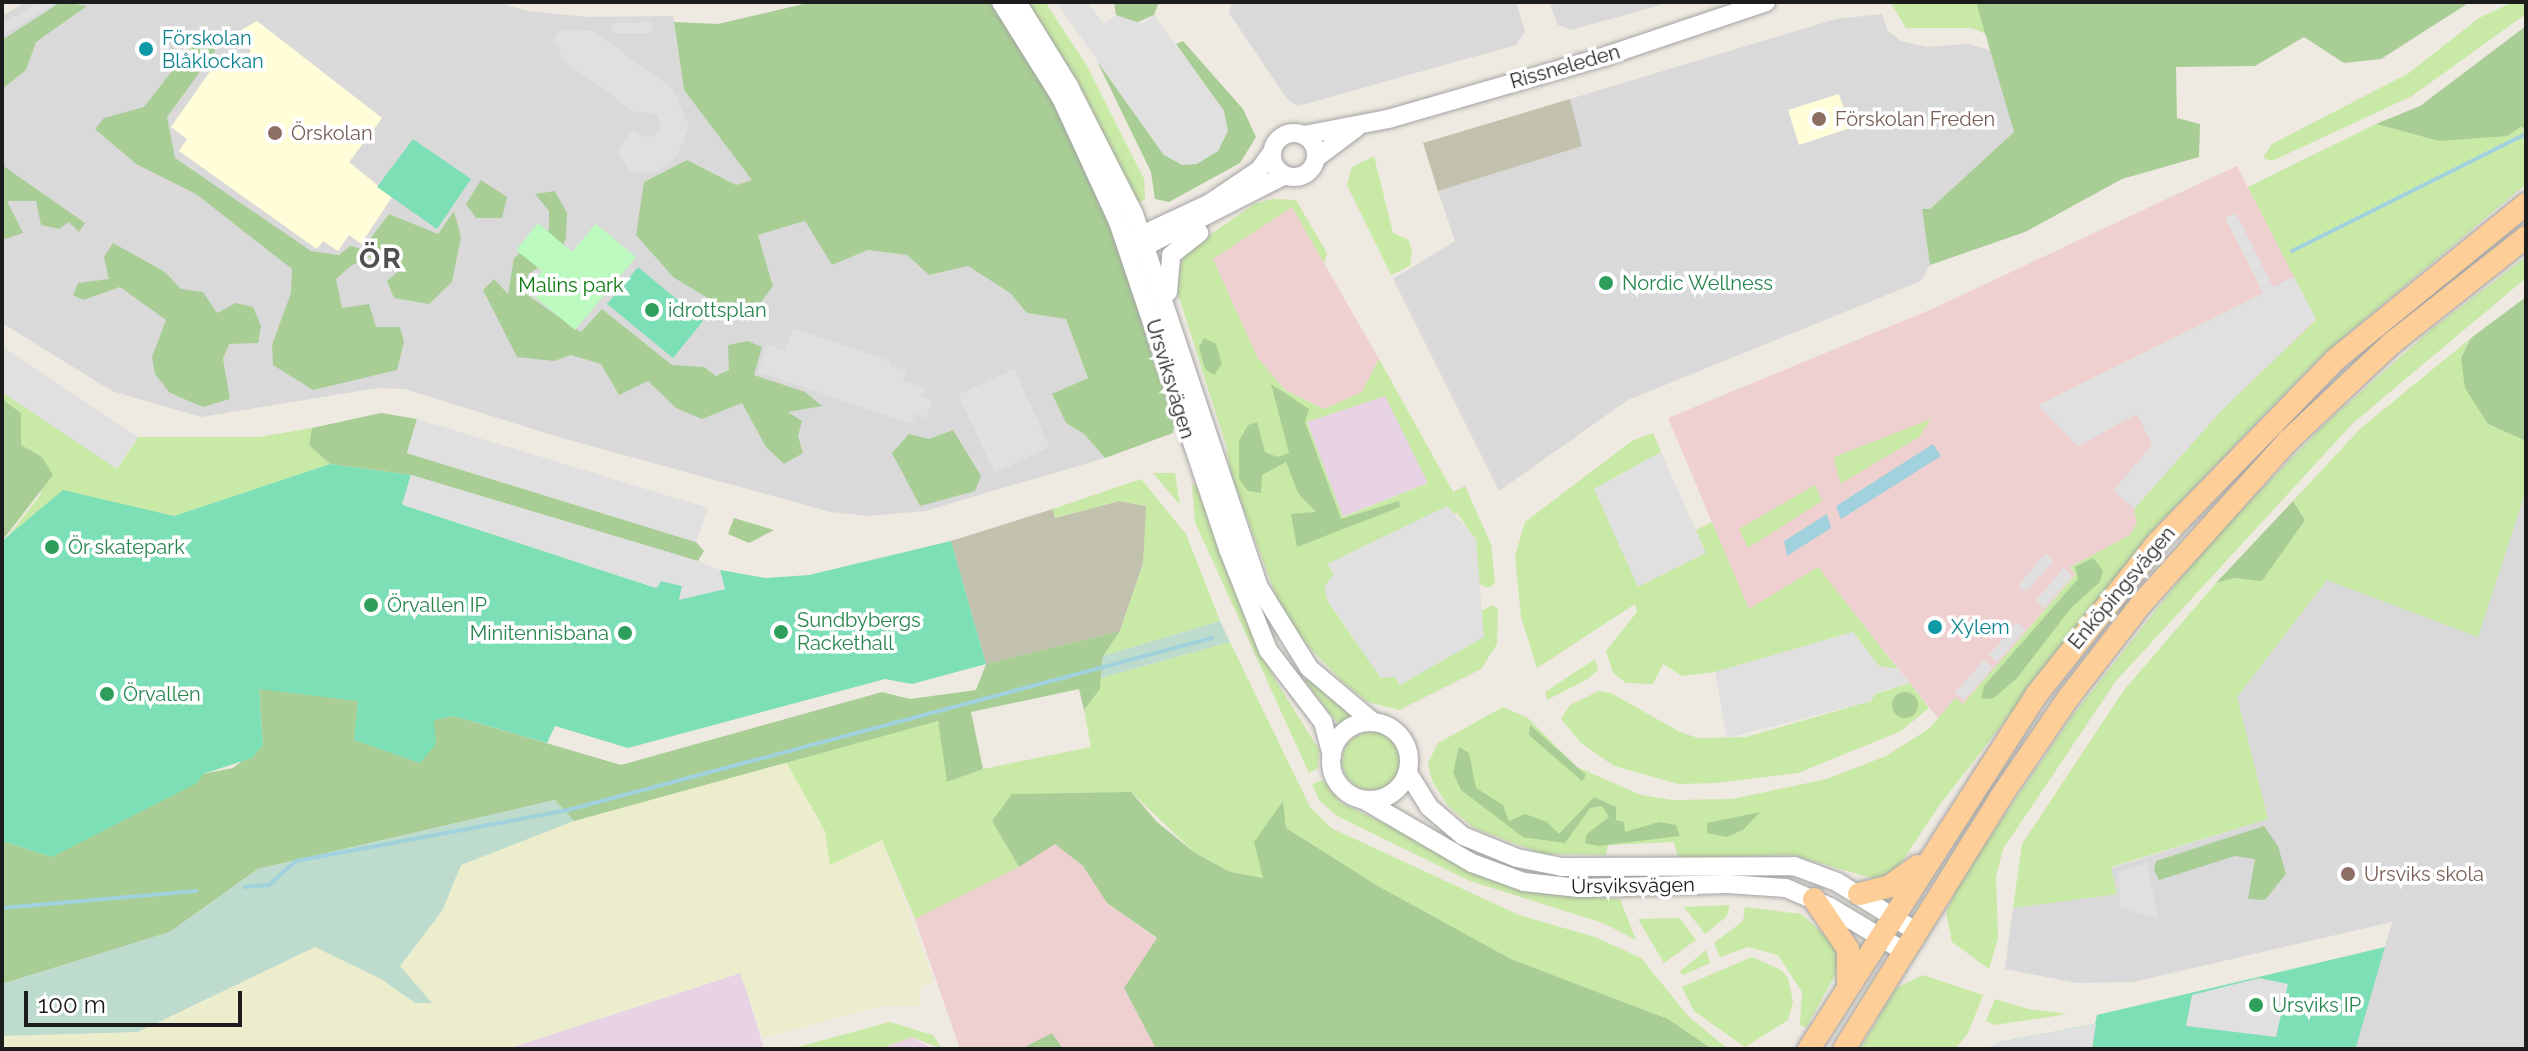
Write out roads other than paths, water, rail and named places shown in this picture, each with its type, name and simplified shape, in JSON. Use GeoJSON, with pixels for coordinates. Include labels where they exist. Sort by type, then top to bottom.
{"type":"FeatureCollection","features":[{"type":"Feature","properties":{"kind":"main road","name":"Enköpingsvägen"},"geometry":{"type":"LineString","coordinates":[[1809,1049],[2037,694],[2204,492],[2345,351],[2526,204]]}},
{"type":"Feature","properties":{"kind":"main road","name":"Enköpingsvägen"},"geometry":{"type":"LineString","coordinates":[[1844,1049],[2069,697],[2218,515],[2392,343],[2526,237]]}},
{"type":"Feature","properties":{"kind":"main road"},"geometry":{"type":"LineString","coordinates":[[1859,894],[1890,886],[1931,855]]}},
{"type":"Feature","properties":{"kind":"main road"},"geometry":{"type":"LineString","coordinates":[[1814,899],[1848,949],[1848,987]]}},
{"type":"Feature","properties":{"kind":"street","name":"Ursviksvägen"},"geometry":{"type":"LineString","coordinates":[[1001,2],[1061,98],[1140,245],[1181,419],[1268,650],[1323,722],[1332,756]]}},
{"type":"Feature","properties":{"kind":"street","name":"Ursviksvägen"},"geometry":{"type":"LineString","coordinates":[[1017,2],[1069,86],[1140,245],[1185,361],[1259,587],[1309,668],[1373,722]]}},
{"type":"Feature","properties":{"kind":"street","name":"Rissneleden"},"geometry":{"type":"LineString","coordinates":[[1304,135],[1362,125],[1606,56],[1766,2]]}},
{"type":"Feature","properties":{"kind":"street","name":"Rissneleden"},"geometry":{"type":"LineString","coordinates":[[1316,158],[1362,125]]}},
{"type":"Feature","properties":{"kind":"street"},"geometry":{"type":"LineString","coordinates":[[1285,135],[1304,135],[1316,158],[1304,175],[1285,175],[1215,214],[1140,245],[1259,170],[1285,135]]}},
{"type":"Feature","properties":{"kind":"street"},"geometry":{"type":"LineString","coordinates":[[1272,152],[1274,165],[1285,175]]}},
{"type":"Feature","properties":{"kind":"street"},"geometry":{"type":"LineString","coordinates":[[1185,361],[1166,271],[1171,255],[1215,214]]}},
{"type":"Feature","properties":{"kind":"street"},"geometry":{"type":"LineString","coordinates":[[1373,722],[1401,738],[1409,760],[1408,773],[1394,792],[1364,800],[1338,784],[1332,756],[1345,732],[1373,722]]}},
{"type":"Feature","properties":{"kind":"street","name":"Ursviksvägen"},"geometry":{"type":"LineString","coordinates":[[1408,773],[1429,807],[1463,836],[1541,865],[1784,865],[1818,873],[1859,894],[1917,932]]}},
{"type":"Feature","properties":{"kind":"street","name":"Ursviksvägen"},"geometry":{"type":"LineString","coordinates":[[1364,800],[1472,863],[1524,882],[1579,888],[1765,885],[1814,899],[1905,952]]}},
{"type":"Feature","properties":{"kind":"water"},"geometry":{"type":"Polygon","coordinates":[[[1933,444],[1941,456],[1841,519],[1836,506],[1933,444]]]}},
{"type":"Feature","properties":{"kind":"water"},"geometry":{"type":"Polygon","coordinates":[[[1827,514],[1831,528],[1787,556],[1784,541],[1827,514]]]}},
{"type":"Feature","properties":{"kind":"waterway"},"geometry":{"type":"LineString","coordinates":[[2292,251],[2526,134]]}},
{"type":"Feature","properties":{"kind":"waterway"},"geometry":{"type":"LineString","coordinates":[[245,887],[269,885],[296,861],[568,810],[1212,638]]}},
{"type":"Feature","properties":{"kind":"waterway"},"geometry":{"type":"LineString","coordinates":[[2,908],[196,891]]}},
{"type":"Feature","properties":{"kind":"place","name":"Förskolan Blåklockan"},"geometry":{"type":"Point","coordinates":[146,49]}},
{"type":"Feature","properties":{"kind":"place","name":"Förskolan Freden"},"geometry":{"type":"Point","coordinates":[1819,119]}},
{"type":"Feature","properties":{"kind":"place","name":"Örskolan"},"geometry":{"type":"Point","coordinates":[275,133]}},
{"type":"Feature","properties":{"kind":"place","name":"Nordic Wellness"},"geometry":{"type":"Point","coordinates":[1606,283]}},
{"type":"Feature","properties":{"kind":"place","name":"idrottsplan"},"geometry":{"type":"Point","coordinates":[652,310]}},
{"type":"Feature","properties":{"kind":"place","name":"Ör skatepark"},"geometry":{"type":"Point","coordinates":[52,547]}},
{"type":"Feature","properties":{"kind":"place","name":"Örvallen IP"},"geometry":{"type":"Point","coordinates":[371,605]}},
{"type":"Feature","properties":{"kind":"place","name":"Xylem"},"geometry":{"type":"Point","coordinates":[1935,627]}},
{"type":"Feature","properties":{"kind":"place","name":"Sundbybergs Rackethall"},"geometry":{"type":"Point","coordinates":[781,632]}},
{"type":"Feature","properties":{"kind":"place","name":"Minitennisbana"},"geometry":{"type":"Point","coordinates":[625,633]}},
{"type":"Feature","properties":{"kind":"place","name":"Örvallen"},"geometry":{"type":"Point","coordinates":[107,694]}},
{"type":"Feature","properties":{"kind":"place","name":"Ursviks skola"},"geometry":{"type":"Point","coordinates":[2348,874]}},
{"type":"Feature","properties":{"kind":"place","name":"Ursviks IP"},"geometry":{"type":"Point","coordinates":[2256,1005]}},
{"type":"Feature","properties":{"kind":"district","name":"ÖR"},"geometry":{"type":"Point","coordinates":[381,259]}},
{"type":"Feature","properties":{"kind":"park label","name":"Malins park"},"geometry":{"type":"Point","coordinates":[571,285]}}]}
